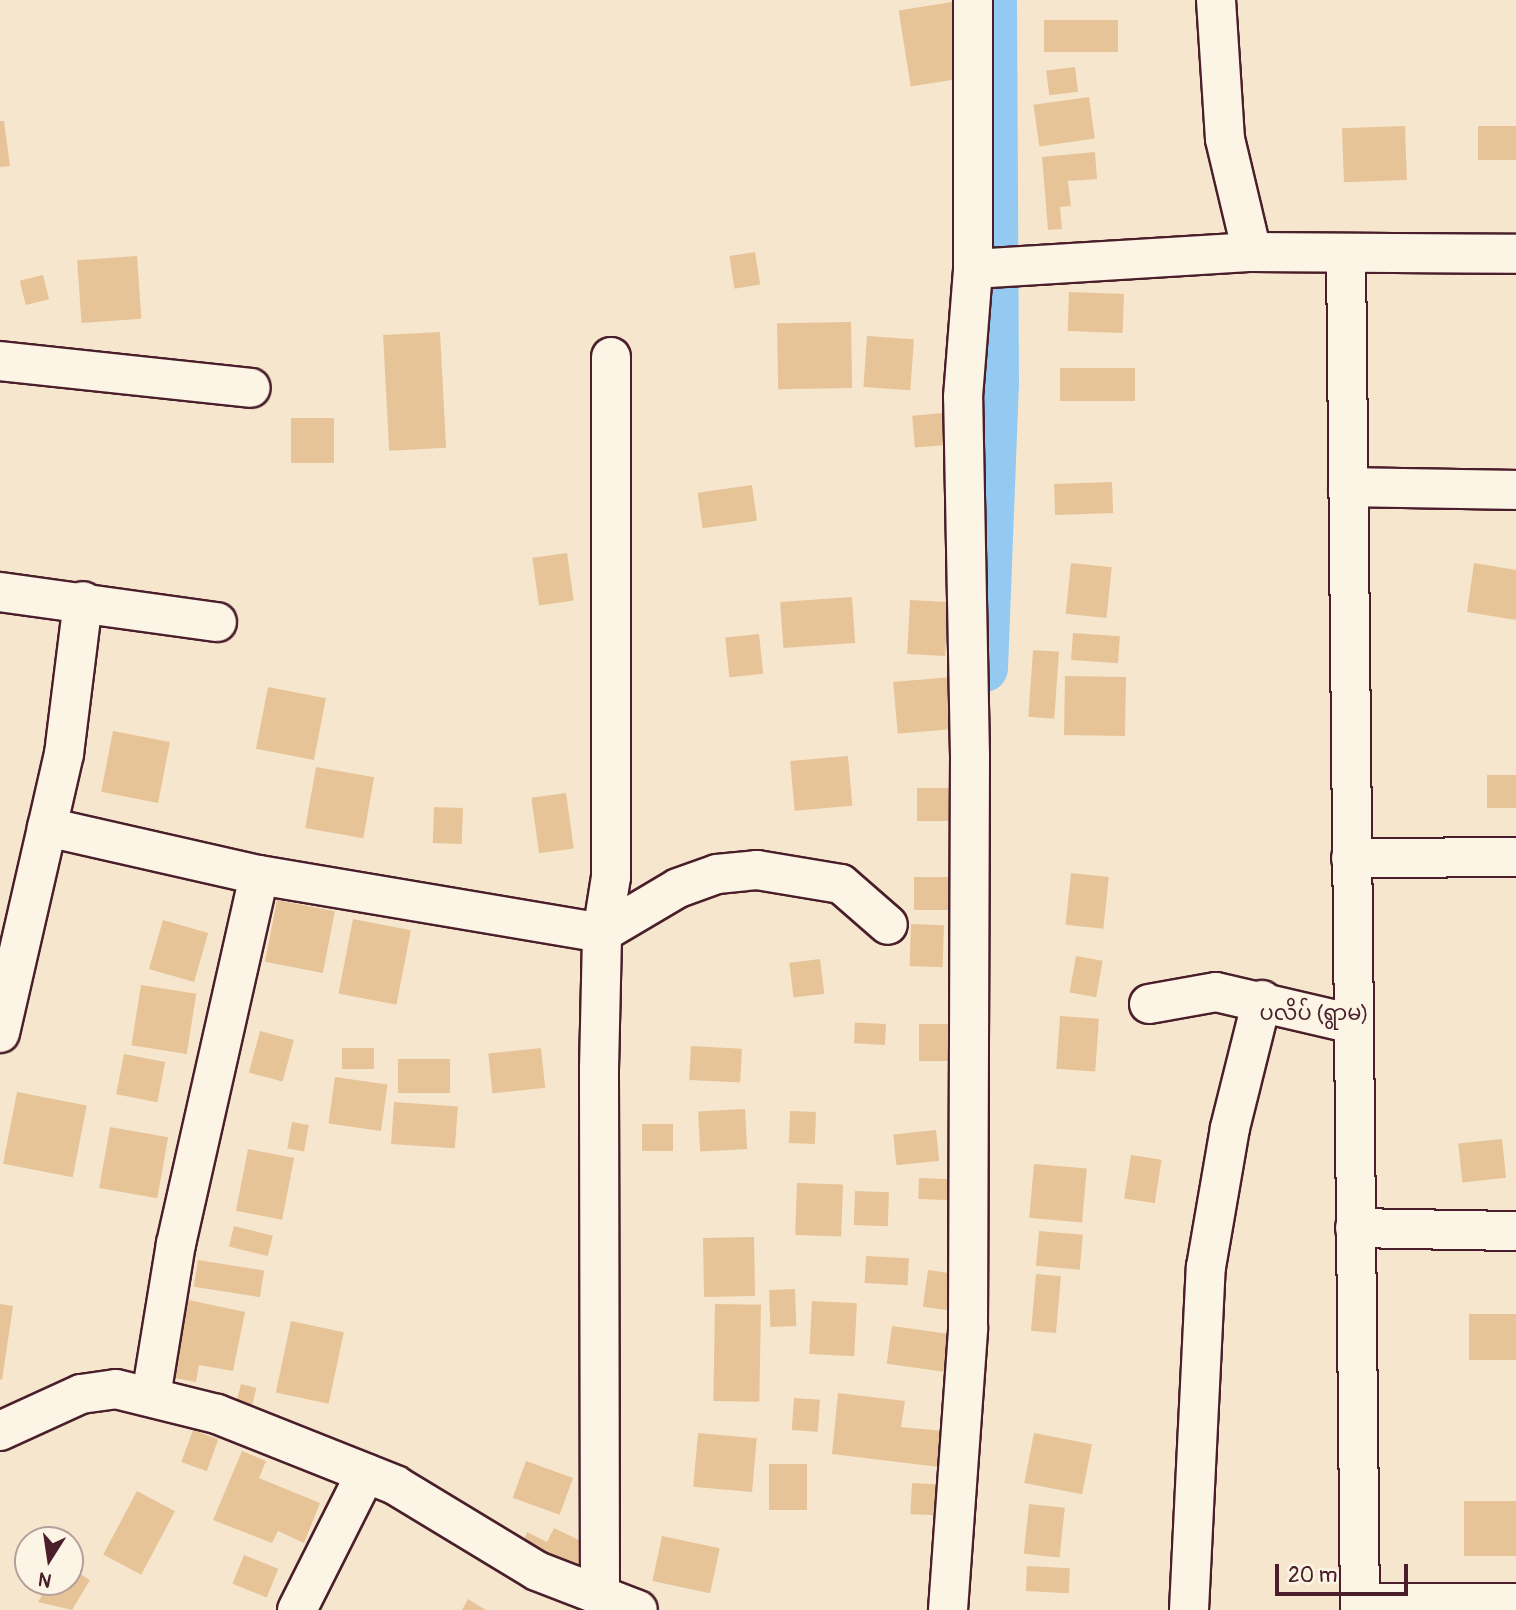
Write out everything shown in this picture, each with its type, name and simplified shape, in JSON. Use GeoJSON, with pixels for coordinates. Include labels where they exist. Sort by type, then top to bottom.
{"type":"FeatureCollection","features":[{"type":"Feature","properties":{"kind":"street"},"geometry":{"type":"LineString","coordinates":[[948,1610],[968,1329],[971,810],[963,397],[973,269],[974,0]]}},
{"type":"Feature","properties":{"kind":"street"},"geometry":{"type":"LineString","coordinates":[[1216,0],[1225,139],[1252,253]]}},
{"type":"Feature","properties":{"kind":"street"},"geometry":{"type":"LineString","coordinates":[[973,269],[1035,263],[1252,253],[1516,254]]}},
{"type":"Feature","properties":{"kind":"street"},"geometry":{"type":"LineString","coordinates":[[1346,253],[1360,1606],[1516,1604]]}},
{"type":"Feature","properties":{"kind":"street"},"geometry":{"type":"LineString","coordinates":[[600,1595],[602,933],[611,877],[611,357]]}},
{"type":"Feature","properties":{"kind":"street"},"geometry":{"type":"LineString","coordinates":[[0,361],[251,388]]}},
{"type":"Feature","properties":{"kind":"street"},"geometry":{"type":"LineString","coordinates":[[1348,487],[1516,490]]}},
{"type":"Feature","properties":{"kind":"street"},"geometry":{"type":"LineString","coordinates":[[0,592],[83,601],[217,622]]}},
{"type":"Feature","properties":{"kind":"street"},"geometry":{"type":"LineString","coordinates":[[0,1033],[64,754],[83,601]]}},
{"type":"Feature","properties":{"kind":"street"},"geometry":{"type":"LineString","coordinates":[[47,827],[259,874],[602,933],[678,888],[717,874],[757,870],[841,884],[888,925]]}},
{"type":"Feature","properties":{"kind":"street"},"geometry":{"type":"LineString","coordinates":[[1352,858],[1516,858]]}},
{"type":"Feature","properties":{"kind":"street"},"geometry":{"type":"LineString","coordinates":[[151,1396],[176,1244],[259,874]]}},
{"type":"Feature","properties":{"kind":"street"},"geometry":{"type":"LineString","coordinates":[[1149,1004],[1198,992],[1262,1000],[1353,1024]]}},
{"type":"Feature","properties":{"kind":"street"},"geometry":{"type":"LineString","coordinates":[[1189,1610],[1206,1267],[1230,1128],[1262,1000]]}},
{"type":"Feature","properties":{"kind":"street"},"geometry":{"type":"LineString","coordinates":[[1355,1228],[1516,1231]]}},
{"type":"Feature","properties":{"kind":"street"},"geometry":{"type":"LineString","coordinates":[[0,1431],[81,1394],[116,1389],[217,1414],[366,1472],[550,1595],[600,1595],[638,1610]]}},
{"type":"Feature","properties":{"kind":"street"},"geometry":{"type":"LineString","coordinates":[[297,1610],[366,1472]]}},
{"type":"Feature","properties":{"kind":"building"},"geometry":{"type":"Polygon","coordinates":[[[952,2],[964,78],[911,86],[899,10],[952,2]]]}},
{"type":"Feature","properties":{"kind":"building"},"geometry":{"type":"Polygon","coordinates":[[[1044,20],[1118,20],[1118,52],[1044,52],[1044,20]]]}},
{"type":"Feature","properties":{"kind":"building"},"geometry":{"type":"Polygon","coordinates":[[[1075,67],[1078,92],[1049,95],[1046,71],[1075,67]]]}},
{"type":"Feature","properties":{"kind":"building"},"geometry":{"type":"Polygon","coordinates":[[[1089,97],[1095,139],[1039,146],[1034,105],[1089,97]]]}},
{"type":"Feature","properties":{"kind":"building"},"geometry":{"type":"Polygon","coordinates":[[[0,121],[4,121],[10,166],[0,167],[0,121]]]}},
{"type":"Feature","properties":{"kind":"building"},"geometry":{"type":"Polygon","coordinates":[[[1405,126],[1407,180],[1344,182],[1342,128],[1405,126]]]}},
{"type":"Feature","properties":{"kind":"building"},"geometry":{"type":"Polygon","coordinates":[[[1478,126],[1516,126],[1516,160],[1478,160],[1478,126]]]}},
{"type":"Feature","properties":{"kind":"building"},"geometry":{"type":"Polygon","coordinates":[[[1095,152],[1097,179],[1068,181],[1071,206],[1060,207],[1062,229],[1048,230],[1042,157],[1095,152]]]}},
{"type":"Feature","properties":{"kind":"building"},"geometry":{"type":"Polygon","coordinates":[[[755,252],[760,285],[734,289],[729,256],[755,252]]]}},
{"type":"Feature","properties":{"kind":"building"},"geometry":{"type":"Polygon","coordinates":[[[137,256],[141,319],[82,323],[77,260],[137,256]]]}},
{"type":"Feature","properties":{"kind":"building"},"geometry":{"type":"Polygon","coordinates":[[[43,275],[49,299],[26,305],[20,281],[43,275]]]}},
{"type":"Feature","properties":{"kind":"building"},"geometry":{"type":"Polygon","coordinates":[[[1069,292],[1124,294],[1123,333],[1068,331],[1069,292]]]}},
{"type":"Feature","properties":{"kind":"building"},"geometry":{"type":"Polygon","coordinates":[[[851,322],[852,388],[778,389],[777,323],[851,322]]]}},
{"type":"Feature","properties":{"kind":"building"},"geometry":{"type":"Polygon","coordinates":[[[440,332],[446,448],[389,451],[383,335],[440,332]]]}},
{"type":"Feature","properties":{"kind":"building"},"geometry":{"type":"Polygon","coordinates":[[[867,336],[914,339],[910,390],[863,387],[867,336]]]}},
{"type":"Feature","properties":{"kind":"building"},"geometry":{"type":"Polygon","coordinates":[[[1060,368],[1135,368],[1135,401],[1060,401],[1060,368]]]}},
{"type":"Feature","properties":{"kind":"building"},"geometry":{"type":"Polygon","coordinates":[[[943,413],[946,445],[915,448],[912,416],[943,413]]]}},
{"type":"Feature","properties":{"kind":"building"},"geometry":{"type":"Polygon","coordinates":[[[291,418],[334,418],[334,463],[291,463],[291,418]]]}},
{"type":"Feature","properties":{"kind":"building"},"geometry":{"type":"Polygon","coordinates":[[[1112,482],[1113,513],[1055,515],[1054,484],[1112,482]]]}},
{"type":"Feature","properties":{"kind":"building"},"geometry":{"type":"Polygon","coordinates":[[[752,485],[757,521],[703,528],[698,493],[752,485]]]}},
{"type":"Feature","properties":{"kind":"building"},"geometry":{"type":"Polygon","coordinates":[[[567,553],[574,601],[539,605],[532,558],[567,553]]]}},
{"type":"Feature","properties":{"kind":"building"},"geometry":{"type":"Polygon","coordinates":[[[1071,563],[1112,567],[1106,618],[1066,614],[1071,563]]]}},
{"type":"Feature","properties":{"kind":"building"},"geometry":{"type":"Polygon","coordinates":[[[1474,563],[1516,570],[1516,620],[1467,612],[1474,563]]]}},
{"type":"Feature","properties":{"kind":"building"},"geometry":{"type":"Polygon","coordinates":[[[852,597],[855,643],[783,648],[780,602],[852,597]]]}},
{"type":"Feature","properties":{"kind":"building"},"geometry":{"type":"Polygon","coordinates":[[[910,600],[948,602],[945,656],[907,654],[910,600]]]}},
{"type":"Feature","properties":{"kind":"building"},"geometry":{"type":"Polygon","coordinates":[[[1073,633],[1120,636],[1118,663],[1071,660],[1073,633]]]}},
{"type":"Feature","properties":{"kind":"building"},"geometry":{"type":"Polygon","coordinates":[[[759,634],[763,674],[729,677],[725,638],[759,634]]]}},
{"type":"Feature","properties":{"kind":"building"},"geometry":{"type":"Polygon","coordinates":[[[1033,650],[1059,652],[1054,719],[1028,717],[1033,650]]]}},
{"type":"Feature","properties":{"kind":"building"},"geometry":{"type":"Polygon","coordinates":[[[1065,676],[1126,677],[1125,736],[1064,735],[1065,676]]]}},
{"type":"Feature","properties":{"kind":"building"},"geometry":{"type":"Polygon","coordinates":[[[951,677],[956,729],[898,734],[893,682],[951,677]]]}},
{"type":"Feature","properties":{"kind":"building"},"geometry":{"type":"Polygon","coordinates":[[[268,687],[326,698],[314,760],[256,749],[268,687]]]}},
{"type":"Feature","properties":{"kind":"building"},"geometry":{"type":"Polygon","coordinates":[[[113,731],[170,742],[158,803],[101,792],[113,731]]]}},
{"type":"Feature","properties":{"kind":"building"},"geometry":{"type":"Polygon","coordinates":[[[848,756],[852,806],[795,811],[790,761],[848,756]]]}},
{"type":"Feature","properties":{"kind":"building"},"geometry":{"type":"Polygon","coordinates":[[[316,767],[374,777],[363,838],[305,828],[316,767]]]}},
{"type":"Feature","properties":{"kind":"building"},"geometry":{"type":"Polygon","coordinates":[[[1487,775],[1516,775],[1516,808],[1487,808],[1487,775]]]}},
{"type":"Feature","properties":{"kind":"building"},"geometry":{"type":"Polygon","coordinates":[[[917,788],[956,788],[956,821],[917,821],[917,788]]]}},
{"type":"Feature","properties":{"kind":"building"},"geometry":{"type":"Polygon","coordinates":[[[566,793],[574,848],[539,853],[531,798],[566,793]]]}},
{"type":"Feature","properties":{"kind":"building"},"geometry":{"type":"Polygon","coordinates":[[[434,807],[463,808],[462,844],[433,843],[434,807]]]}},
{"type":"Feature","properties":{"kind":"building"},"geometry":{"type":"Polygon","coordinates":[[[1071,873],[1109,877],[1103,929],[1066,925],[1071,873]]]}},
{"type":"Feature","properties":{"kind":"building"},"geometry":{"type":"Polygon","coordinates":[[[914,877],[957,877],[957,910],[914,910],[914,877]]]}},
{"type":"Feature","properties":{"kind":"building"},"geometry":{"type":"Polygon","coordinates":[[[277,900],[335,911],[323,973],[265,962],[277,900]]]}},
{"type":"Feature","properties":{"kind":"building"},"geometry":{"type":"Polygon","coordinates":[[[353,919],[411,930],[396,1005],[338,994],[353,919]]]}},
{"type":"Feature","properties":{"kind":"building"},"geometry":{"type":"Polygon","coordinates":[[[163,920],[208,933],[194,982],[149,969],[163,920]]]}},
{"type":"Feature","properties":{"kind":"building"},"geometry":{"type":"Polygon","coordinates":[[[911,924],[944,925],[943,967],[910,966],[911,924]]]}},
{"type":"Feature","properties":{"kind":"building"},"geometry":{"type":"Polygon","coordinates":[[[1076,956],[1103,961],[1096,997],[1070,992],[1076,956]]]}},
{"type":"Feature","properties":{"kind":"building"},"geometry":{"type":"Polygon","coordinates":[[[820,959],[824,994],[793,998],[789,963],[820,959]]]}},
{"type":"Feature","properties":{"kind":"building"},"geometry":{"type":"Polygon","coordinates":[[[141,985],[196,994],[187,1054],[131,1045],[141,985]]]}},
{"type":"Feature","properties":{"kind":"building"},"geometry":{"type":"Polygon","coordinates":[[[1060,1016],[1099,1019],[1095,1072],[1056,1069],[1060,1016]]]}},
{"type":"Feature","properties":{"kind":"building"},"geometry":{"type":"Polygon","coordinates":[[[855,1022],[886,1024],[885,1045],[854,1043],[855,1022]]]}},
{"type":"Feature","properties":{"kind":"building"},"geometry":{"type":"Polygon","coordinates":[[[919,1024],[952,1024],[952,1061],[919,1061],[919,1024]]]}},
{"type":"Feature","properties":{"kind":"building"},"geometry":{"type":"Polygon","coordinates":[[[260,1031],[294,1040],[283,1082],[249,1073],[260,1031]]]}},
{"type":"Feature","properties":{"kind":"building"},"geometry":{"type":"Polygon","coordinates":[[[691,1046],[742,1049],[740,1083],[689,1080],[691,1046]]]}},
{"type":"Feature","properties":{"kind":"building"},"geometry":{"type":"Polygon","coordinates":[[[342,1048],[374,1048],[374,1069],[342,1069],[342,1048]]]}},
{"type":"Feature","properties":{"kind":"building"},"geometry":{"type":"Polygon","coordinates":[[[541,1048],[545,1088],[492,1093],[488,1054],[541,1048]]]}},
{"type":"Feature","properties":{"kind":"building"},"geometry":{"type":"Polygon","coordinates":[[[124,1054],[165,1062],[157,1102],[116,1094],[124,1054]]]}},
{"type":"Feature","properties":{"kind":"building"},"geometry":{"type":"Polygon","coordinates":[[[398,1059],[450,1059],[450,1093],[398,1093],[398,1059]]]}},
{"type":"Feature","properties":{"kind":"building"},"geometry":{"type":"Polygon","coordinates":[[[335,1077],[387,1084],[381,1131],[328,1124],[335,1077]]]}},
{"type":"Feature","properties":{"kind":"building"},"geometry":{"type":"Polygon","coordinates":[[[17,1092],[87,1106],[73,1177],[3,1164],[17,1092]]]}},
{"type":"Feature","properties":{"kind":"building"},"geometry":{"type":"Polygon","coordinates":[[[394,1102],[458,1106],[455,1148],[391,1144],[394,1102]]]}},
{"type":"Feature","properties":{"kind":"building"},"geometry":{"type":"Polygon","coordinates":[[[745,1109],[747,1149],[700,1151],[698,1111],[745,1109]]]}},
{"type":"Feature","properties":{"kind":"building"},"geometry":{"type":"Polygon","coordinates":[[[790,1111],[816,1112],[815,1144],[789,1143],[790,1111]]]}},
{"type":"Feature","properties":{"kind":"building"},"geometry":{"type":"Polygon","coordinates":[[[292,1122],[309,1125],[304,1152],[287,1149],[292,1122]]]}},
{"type":"Feature","properties":{"kind":"building"},"geometry":{"type":"Polygon","coordinates":[[[642,1124],[673,1124],[673,1151],[642,1151],[642,1124]]]}},
{"type":"Feature","properties":{"kind":"building"},"geometry":{"type":"Polygon","coordinates":[[[110,1127],[168,1137],[157,1198],[99,1188],[110,1127]]]}},
{"type":"Feature","properties":{"kind":"building"},"geometry":{"type":"Polygon","coordinates":[[[936,1130],[939,1161],[896,1165],[893,1134],[936,1130]]]}},
{"type":"Feature","properties":{"kind":"building"},"geometry":{"type":"Polygon","coordinates":[[[1502,1139],[1506,1178],[1462,1182],[1458,1144],[1502,1139]]]}},
{"type":"Feature","properties":{"kind":"building"},"geometry":{"type":"Polygon","coordinates":[[[248,1149],[294,1158],[282,1220],[236,1211],[248,1149]]]}},
{"type":"Feature","properties":{"kind":"building"},"geometry":{"type":"Polygon","coordinates":[[[1131,1155],[1162,1160],[1155,1203],[1124,1198],[1131,1155]]]}},
{"type":"Feature","properties":{"kind":"building"},"geometry":{"type":"Polygon","coordinates":[[[1034,1164],[1087,1169],[1082,1222],[1029,1218],[1034,1164]]]}},
{"type":"Feature","properties":{"kind":"building"},"geometry":{"type":"Polygon","coordinates":[[[919,1178],[952,1179],[951,1200],[918,1199],[919,1178]]]}},
{"type":"Feature","properties":{"kind":"building"},"geometry":{"type":"Polygon","coordinates":[[[797,1183],[843,1185],[841,1237],[795,1235],[797,1183]]]}},
{"type":"Feature","properties":{"kind":"building"},"geometry":{"type":"Polygon","coordinates":[[[855,1191],[889,1192],[888,1226],[854,1225],[855,1191]]]}},
{"type":"Feature","properties":{"kind":"building"},"geometry":{"type":"Polygon","coordinates":[[[234,1226],[273,1236],[268,1256],[229,1246],[234,1226]]]}},
{"type":"Feature","properties":{"kind":"building"},"geometry":{"type":"Polygon","coordinates":[[[1039,1231],[1083,1235],[1080,1270],[1036,1266],[1039,1231]]]}},
{"type":"Feature","properties":{"kind":"building"},"geometry":{"type":"Polygon","coordinates":[[[754,1237],[755,1296],[704,1297],[703,1238],[754,1237]]]}},
{"type":"Feature","properties":{"kind":"building"},"geometry":{"type":"Polygon","coordinates":[[[866,1256],[909,1258],[908,1285],[865,1283],[866,1256]]]}},
{"type":"Feature","properties":{"kind":"building"},"geometry":{"type":"Polygon","coordinates":[[[198,1260],[264,1270],[260,1297],[194,1287],[198,1260]]]}},
{"type":"Feature","properties":{"kind":"building"},"geometry":{"type":"Polygon","coordinates":[[[928,1270],[964,1275],[959,1312],[923,1307],[928,1270]]]}},
{"type":"Feature","properties":{"kind":"building"},"geometry":{"type":"Polygon","coordinates":[[[1036,1274],[1061,1276],[1056,1333],[1031,1331],[1036,1274]]]}},
{"type":"Feature","properties":{"kind":"building"},"geometry":{"type":"Polygon","coordinates":[[[795,1289],[796,1326],[770,1327],[769,1290],[795,1289]]]}},
{"type":"Feature","properties":{"kind":"building"},"geometry":{"type":"Polygon","coordinates":[[[184,1299],[245,1312],[233,1371],[199,1365],[196,1382],[169,1377],[184,1299]]]}},
{"type":"Feature","properties":{"kind":"building"},"geometry":{"type":"Polygon","coordinates":[[[812,1301],[857,1303],[854,1356],[809,1354],[812,1301]]]}},
{"type":"Feature","properties":{"kind":"building"},"geometry":{"type":"Polygon","coordinates":[[[0,1304],[13,1306],[2,1380],[0,1379],[0,1304]]]}},
{"type":"Feature","properties":{"kind":"building"},"geometry":{"type":"Polygon","coordinates":[[[715,1304],[761,1305],[759,1402],[713,1401],[715,1304]]]}},
{"type":"Feature","properties":{"kind":"building"},"geometry":{"type":"Polygon","coordinates":[[[1469,1314],[1516,1314],[1516,1360],[1469,1360],[1469,1314]]]}},
{"type":"Feature","properties":{"kind":"building"},"geometry":{"type":"Polygon","coordinates":[[[291,1321],[344,1332],[329,1404],[276,1392],[291,1321]]]}},
{"type":"Feature","properties":{"kind":"building"},"geometry":{"type":"Polygon","coordinates":[[[892,1326],[958,1335],[953,1373],[887,1364],[892,1326]]]}},
{"type":"Feature","properties":{"kind":"building"},"geometry":{"type":"Polygon","coordinates":[[[241,1384],[257,1388],[251,1410],[235,1406],[241,1384]]]}},
{"type":"Feature","properties":{"kind":"building"},"geometry":{"type":"Polygon","coordinates":[[[838,1393],[905,1401],[901,1427],[943,1431],[939,1467],[832,1454],[838,1393]]]}},
{"type":"Feature","properties":{"kind":"building"},"geometry":{"type":"Polygon","coordinates":[[[794,1398],[820,1400],[818,1432],[792,1430],[794,1398]]]}},
{"type":"Feature","properties":{"kind":"building"},"geometry":{"type":"Polygon","coordinates":[[[193,1430],[218,1439],[207,1471],[181,1462],[193,1430]]]}},
{"type":"Feature","properties":{"kind":"building"},"geometry":{"type":"Polygon","coordinates":[[[698,1433],[757,1438],[752,1492],[693,1487],[698,1433]]]}},
{"type":"Feature","properties":{"kind":"building"},"geometry":{"type":"Polygon","coordinates":[[[1034,1433],[1092,1444],[1082,1494],[1024,1483],[1034,1433]]]}},
{"type":"Feature","properties":{"kind":"building"},"geometry":{"type":"Polygon","coordinates":[[[242,1451],[266,1461],[259,1478],[320,1503],[304,1543],[278,1531],[272,1543],[213,1520],[242,1451]]]}},
{"type":"Feature","properties":{"kind":"building"},"geometry":{"type":"Polygon","coordinates":[[[526,1461],[573,1478],[560,1515],[513,1498],[526,1461]]]}},
{"type":"Feature","properties":{"kind":"building"},"geometry":{"type":"Polygon","coordinates":[[[769,1464],[807,1464],[807,1510],[769,1510],[769,1464]]]}},
{"type":"Feature","properties":{"kind":"building"},"geometry":{"type":"Polygon","coordinates":[[[912,1483],[947,1485],[945,1516],[910,1514],[912,1483]]]}},
{"type":"Feature","properties":{"kind":"building"},"geometry":{"type":"Polygon","coordinates":[[[137,1491],[175,1511],[141,1575],[103,1555],[137,1491]]]}},
{"type":"Feature","properties":{"kind":"building"},"geometry":{"type":"Polygon","coordinates":[[[1464,1501],[1516,1501],[1516,1556],[1464,1556],[1464,1501]]]}},
{"type":"Feature","properties":{"kind":"building"},"geometry":{"type":"Polygon","coordinates":[[[1029,1504],[1065,1508],[1060,1557],[1024,1554],[1029,1504]]]}},
{"type":"Feature","properties":{"kind":"building"},"geometry":{"type":"Polygon","coordinates":[[[554,1528],[591,1546],[581,1568],[523,1543],[527,1532],[547,1542],[554,1528]]]}},
{"type":"Feature","properties":{"kind":"building"},"geometry":{"type":"Polygon","coordinates":[[[662,1536],[720,1548],[710,1593],[652,1581],[662,1536]]]}},
{"type":"Feature","properties":{"kind":"building"},"geometry":{"type":"Polygon","coordinates":[[[244,1555],[278,1569],[267,1598],[232,1584],[244,1555]]]}},
{"type":"Feature","properties":{"kind":"building"},"geometry":{"type":"Polygon","coordinates":[[[1027,1566],[1070,1568],[1069,1593],[1026,1591],[1027,1566]]]}},
{"type":"Feature","properties":{"kind":"building"},"geometry":{"type":"Polygon","coordinates":[[[84,1576],[90,1580],[84,1590],[84,1576]]]}},
{"type":"Feature","properties":{"kind":"building"},"geometry":{"type":"Polygon","coordinates":[[[42,1596],[80,1596],[72,1610],[38,1602],[42,1596]]]}},
{"type":"Feature","properties":{"kind":"building"},"geometry":{"type":"Polygon","coordinates":[[[468,1599],[486,1610],[462,1610],[468,1599]]]}},
{"type":"Feature","properties":{"kind":"waterway"},"geometry":{"type":"LineString","coordinates":[[984,668],[995,384],[993,0]]}},
{"type":"Feature","properties":{"kind":"district","name":"ပလိပ် (ရွာမ)"},"geometry":{"type":"Point","coordinates":[1314,1014]}}]}
